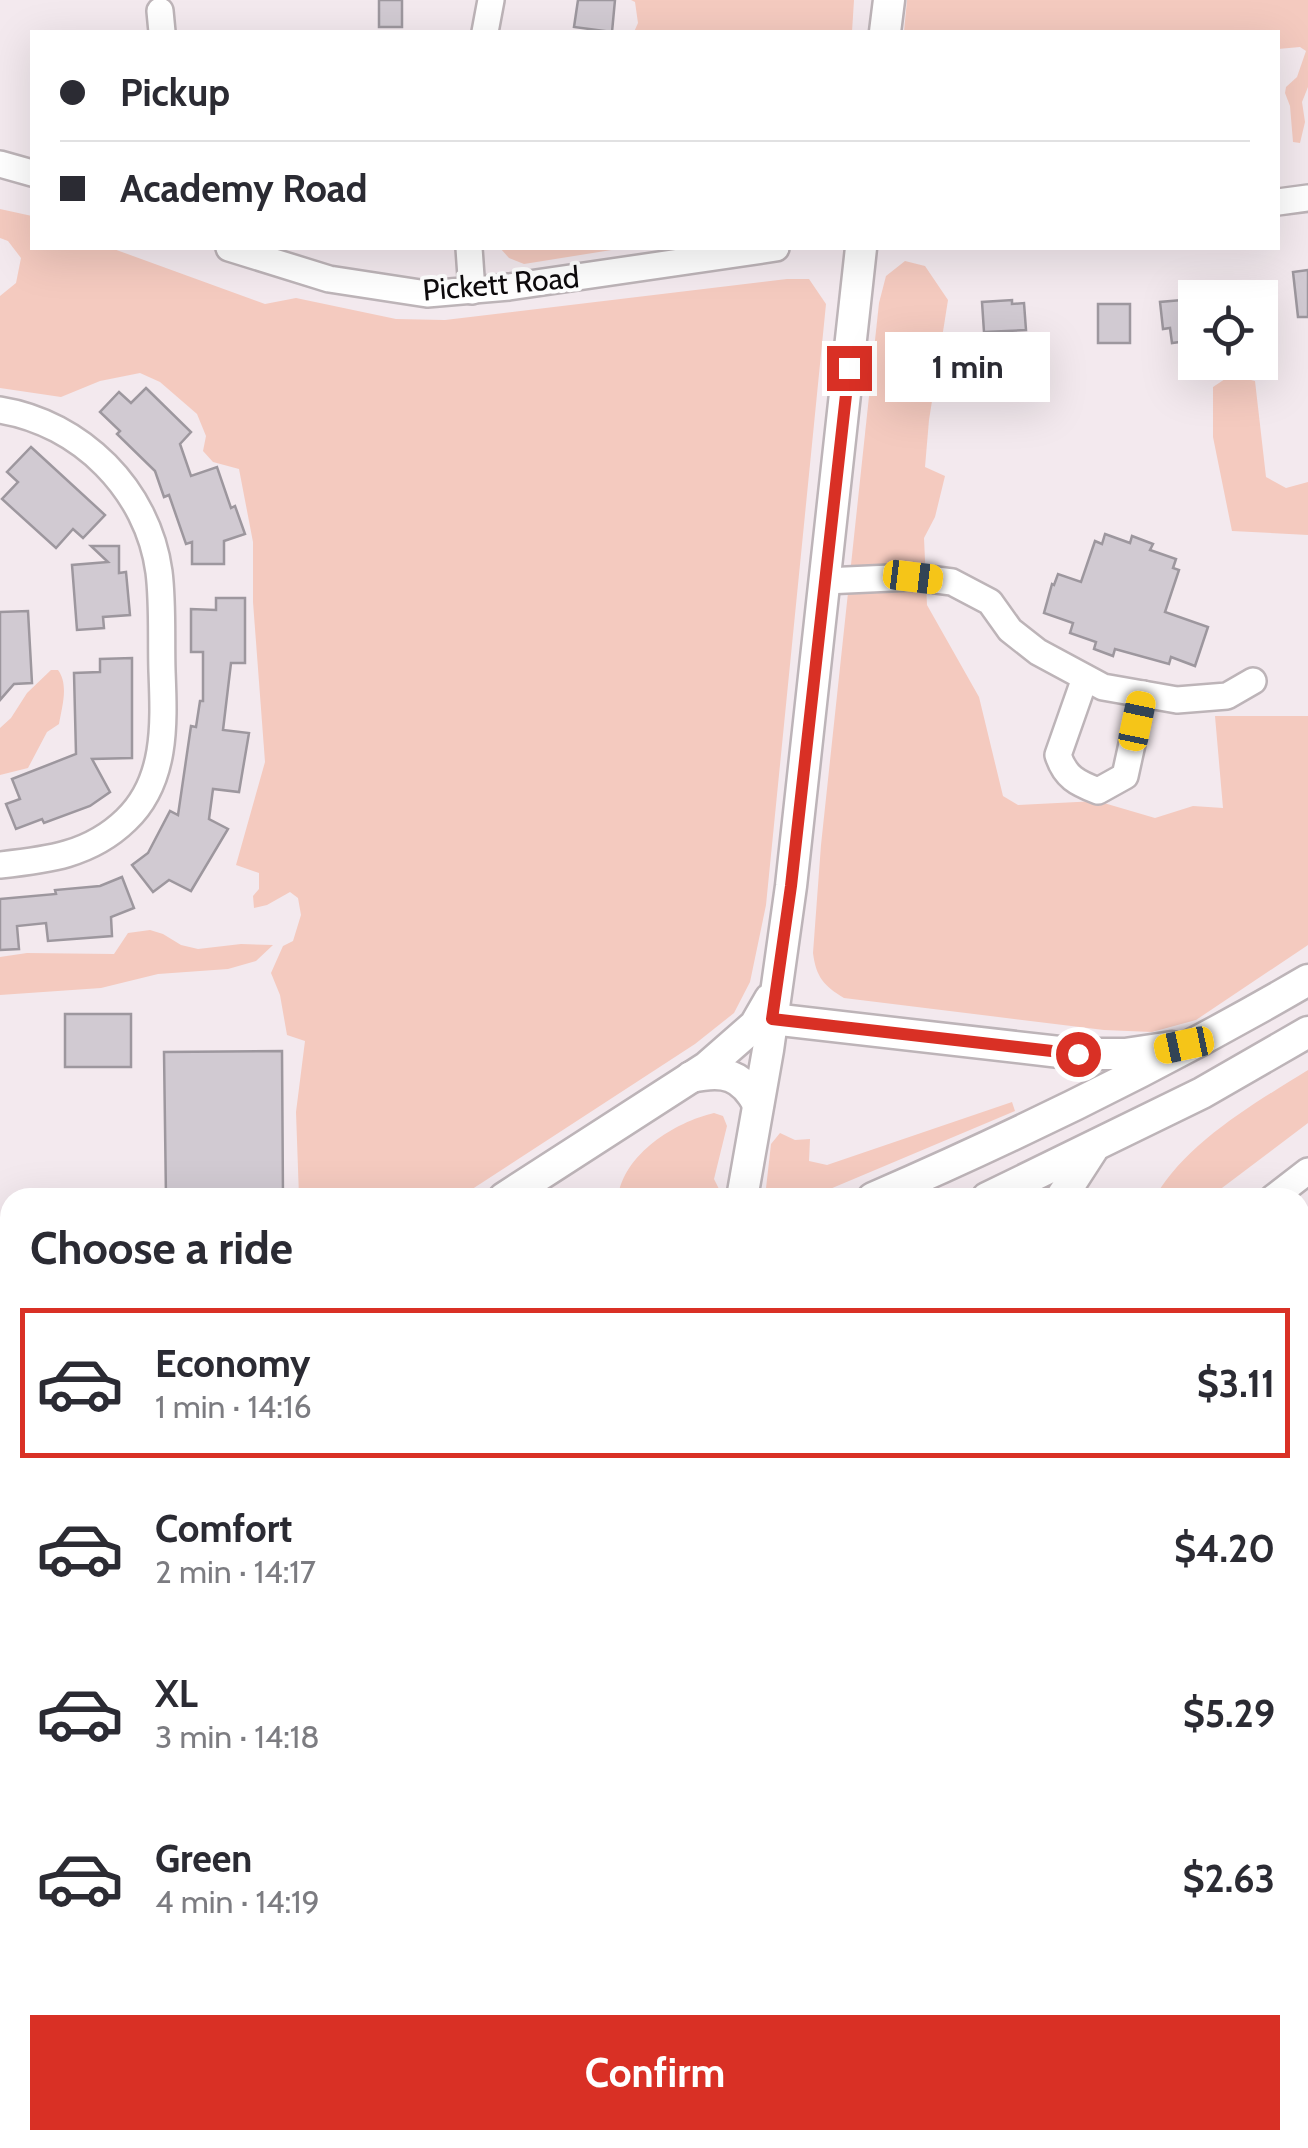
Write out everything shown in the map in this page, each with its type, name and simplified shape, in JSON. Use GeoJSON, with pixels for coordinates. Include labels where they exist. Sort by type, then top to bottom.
{"type":"FeatureCollection","features":[{"type":"Feature","properties":{"kind":"main road"},"geometry":{"type":"LineString","coordinates":[[886,30],[889,0]]}},
{"type":"Feature","properties":{"kind":"main road"},"geometry":{"type":"LineString","coordinates":[[743,1188],[777,988],[861,250]]}},
{"type":"Feature","properties":{"kind":"main road"},"geometry":{"type":"LineString","coordinates":[[896,1188],[1004,1140],[1204,1040],[1308,980]]}},
{"type":"Feature","properties":{"kind":"main road"},"geometry":{"type":"LineString","coordinates":[[520,1188],[691,1078],[755,1025],[777,988]]}},
{"type":"Feature","properties":{"kind":"main road"},"geometry":{"type":"LineString","coordinates":[[772,1019],[1078,1054],[1125,1054],[1204,1040]]}},
{"type":"Feature","properties":{"kind":"main road"},"geometry":{"type":"LineString","coordinates":[[1008,1188],[1202,1092],[1308,1032]]}},
{"type":"Feature","properties":{"kind":"main road"},"geometry":{"type":"LineString","coordinates":[[691,1078],[719,1074],[733,1077],[750,1089],[758,1104]]}},
{"type":"Feature","properties":{"kind":"main road"},"geometry":{"type":"LineString","coordinates":[[1068,1188],[1095,1147]]}},
{"type":"Feature","properties":{"kind":"street"},"geometry":{"type":"LineString","coordinates":[[485,30],[491,0]]}},
{"type":"Feature","properties":{"kind":"street"},"geometry":{"type":"LineString","coordinates":[[0,164],[30,172]]}},
{"type":"Feature","properties":{"kind":"street"},"geometry":{"type":"LineString","coordinates":[[1280,202],[1308,198]]}},
{"type":"Feature","properties":{"kind":"street","name":"Pickett Road"},"geometry":{"type":"LineString","coordinates":[[235,250],[329,279],[394,292],[472,292],[762,250]]}},
{"type":"Feature","properties":{"kind":"street"},"geometry":{"type":"LineString","coordinates":[[470,250],[472,292]]}},
{"type":"Feature","properties":{"kind":"street"},"geometry":{"type":"LineString","coordinates":[[0,410],[38,419],[83,444],[118,477],[139,510],[152,540],[159,572],[164,712],[162,750],[153,779],[126,820],[100,841],[72,854],[0,865]]}},
{"type":"Feature","properties":{"kind":"street"},"geometry":{"type":"LineString","coordinates":[[825,581],[913,577],[952,582],[990,602],[1010,630],[1038,652],[1103,688],[1177,700],[1227,696],[1253,681]]}},
{"type":"Feature","properties":{"kind":"street"},"geometry":{"type":"LineString","coordinates":[[1085,678],[1058,755],[1062,767],[1075,782],[1098,791],[1126,776],[1143,694]]}},
{"type":"Feature","properties":{"kind":"street"},"geometry":{"type":"LineString","coordinates":[[1286,1188],[1308,1171]]}},
{"type":"Feature","properties":{"kind":"shaded area"},"geometry":{"type":"Polygon","coordinates":[[[631,0],[854,0],[852,30],[635,30],[638,23],[635,2],[631,0]]]}},
{"type":"Feature","properties":{"kind":"shaded area"},"geometry":{"type":"Polygon","coordinates":[[[907,0],[1308,0],[1308,87],[1302,102],[1305,122],[1300,143],[1293,142],[1285,93],[1297,77],[1306,51],[1300,47],[1280,49],[1280,30],[904,30],[907,0]]]}},
{"type":"Feature","properties":{"kind":"shaded area"},"geometry":{"type":"Polygon","coordinates":[[[0,209],[30,216],[30,250],[116,250],[265,304],[296,298],[396,319],[445,320],[809,279],[826,304],[766,905],[750,982],[734,1013],[695,1044],[474,1188],[299,1188],[296,1112],[305,1041],[287,1035],[280,995],[271,973],[283,946],[293,941],[301,915],[298,898],[290,892],[254,908],[259,873],[236,865],[265,762],[253,602],[253,542],[239,469],[213,462],[203,451],[206,436],[197,414],[160,382],[140,373],[100,381],[61,397],[0,388],[0,296],[16,283],[21,258],[8,241],[0,238],[0,209]]]}},
{"type":"Feature","properties":{"kind":"shaded area"},"geometry":{"type":"Polygon","coordinates":[[[502,250],[612,250],[524,264],[502,250]]]}},
{"type":"Feature","properties":{"kind":"shaded area"},"geometry":{"type":"Polygon","coordinates":[[[905,261],[925,266],[948,300],[925,467],[945,476],[935,517],[924,538],[927,605],[979,697],[1003,796],[1018,805],[1097,801],[1155,818],[1193,806],[1223,808],[1215,716],[1308,716],[1308,945],[1196,1020],[1152,1032],[1104,1030],[844,998],[826,985],[816,968],[813,953],[821,845],[879,303],[886,276],[905,261]]]}},
{"type":"Feature","properties":{"kind":"shaded area"},"geometry":{"type":"Polygon","coordinates":[[[1224,380],[1255,381],[1266,477],[1286,488],[1308,482],[1308,535],[1232,531],[1213,437],[1213,387],[1224,380]]]}},
{"type":"Feature","properties":{"kind":"shaded area"},"geometry":{"type":"Polygon","coordinates":[[[51,670],[58,670],[63,682],[59,724],[47,732],[28,768],[0,775],[0,728],[51,670]]]}},
{"type":"Feature","properties":{"kind":"shaded area"},"geometry":{"type":"Polygon","coordinates":[[[150,930],[198,949],[273,945],[256,961],[228,969],[158,974],[101,988],[0,995],[0,957],[27,953],[114,954],[128,933],[150,930]]]}},
{"type":"Feature","properties":{"kind":"shaded area"},"geometry":{"type":"Polygon","coordinates":[[[1308,1070],[1308,1123],[1222,1188],[1161,1188],[1203,1141],[1308,1070]]]}},
{"type":"Feature","properties":{"kind":"shaded area"},"geometry":{"type":"Polygon","coordinates":[[[1012,1102],[1015,1111],[832,1188],[766,1188],[771,1144],[780,1133],[795,1140],[810,1139],[809,1161],[827,1165],[1012,1102]]]}},
{"type":"Feature","properties":{"kind":"shaded area"},"geometry":{"type":"Polygon","coordinates":[[[714,1113],[723,1116],[727,1126],[714,1179],[718,1188],[620,1188],[630,1167],[654,1142],[714,1113]]]}},
{"type":"Feature","properties":{"kind":"building"},"geometry":{"type":"Polygon","coordinates":[[[379,0],[402,0],[402,27],[379,27],[379,0]]]}},
{"type":"Feature","properties":{"kind":"building"},"geometry":{"type":"Polygon","coordinates":[[[578,0],[615,0],[612,30],[574,27],[578,0]]]}},
{"type":"Feature","properties":{"kind":"building"},"geometry":{"type":"Polygon","coordinates":[[[1308,270],[1308,317],[1298,317],[1293,272],[1308,270]]]}},
{"type":"Feature","properties":{"kind":"building"},"geometry":{"type":"Polygon","coordinates":[[[1012,300],[1012,304],[1024,303],[1026,330],[984,332],[982,302],[1012,300]]]}},
{"type":"Feature","properties":{"kind":"building"},"geometry":{"type":"Polygon","coordinates":[[[1178,300],[1178,342],[1172,343],[1170,328],[1163,329],[1160,302],[1178,300]]]}},
{"type":"Feature","properties":{"kind":"building"},"geometry":{"type":"Polygon","coordinates":[[[1098,304],[1130,304],[1130,343],[1098,343],[1098,304]]]}},
{"type":"Feature","properties":{"kind":"building"},"geometry":{"type":"Polygon","coordinates":[[[146,388],[191,432],[180,444],[191,476],[217,467],[231,508],[235,506],[245,534],[224,541],[224,564],[192,564],[192,542],[186,544],[169,495],[164,497],[155,471],[100,412],[119,392],[131,403],[146,388]]]}},
{"type":"Feature","properties":{"kind":"building"},"geometry":{"type":"Polygon","coordinates":[[[31,447],[105,515],[83,538],[73,529],[56,548],[2,499],[18,482],[7,472],[31,447]]]}},
{"type":"Feature","properties":{"kind":"building"},"geometry":{"type":"Polygon","coordinates":[[[1105,534],[1130,543],[1132,536],[1153,544],[1150,550],[1176,559],[1173,568],[1179,570],[1165,612],[1208,627],[1195,666],[1171,657],[1169,664],[1115,649],[1113,656],[1094,649],[1096,642],[1070,633],[1073,623],[1044,613],[1058,574],[1081,582],[1095,541],[1102,544],[1105,534]]]}},
{"type":"Feature","properties":{"kind":"building"},"geometry":{"type":"Polygon","coordinates":[[[91,546],[119,546],[119,573],[126,572],[130,615],[103,617],[104,628],[77,630],[72,565],[108,562],[91,546]]]}},
{"type":"Feature","properties":{"kind":"building"},"geometry":{"type":"Polygon","coordinates":[[[216,598],[245,598],[245,663],[231,663],[223,730],[249,733],[239,792],[213,789],[209,819],[228,829],[191,891],[169,880],[153,892],[132,865],[148,853],[170,811],[178,815],[191,726],[196,727],[203,701],[203,652],[191,652],[191,609],[216,610],[216,598]]]}},
{"type":"Feature","properties":{"kind":"building"},"geometry":{"type":"Polygon","coordinates":[[[28,611],[32,683],[14,684],[0,700],[0,612],[28,611]]]}},
{"type":"Feature","properties":{"kind":"building"},"geometry":{"type":"Polygon","coordinates":[[[132,658],[132,758],[92,759],[110,792],[90,806],[16,829],[6,804],[20,799],[12,779],[76,754],[74,673],[100,672],[100,659],[132,658]]]}},
{"type":"Feature","properties":{"kind":"building"},"geometry":{"type":"Polygon","coordinates":[[[122,877],[134,908],[111,917],[112,936],[48,941],[46,923],[17,926],[19,949],[0,950],[0,899],[56,894],[55,890],[100,886],[122,877]]]}},
{"type":"Feature","properties":{"kind":"building"},"geometry":{"type":"Polygon","coordinates":[[[65,1014],[131,1014],[131,1067],[65,1067],[65,1014]]]}},
{"type":"Feature","properties":{"kind":"building"},"geometry":{"type":"Polygon","coordinates":[[[282,1051],[283,1188],[166,1188],[164,1052],[282,1051]]]}},
{"type":"Feature","properties":{"kind":"route"},"geometry":{"type":"LineString","coordinates":[[849,368],[791,886],[772,1019],[1078,1054]]}}]}
